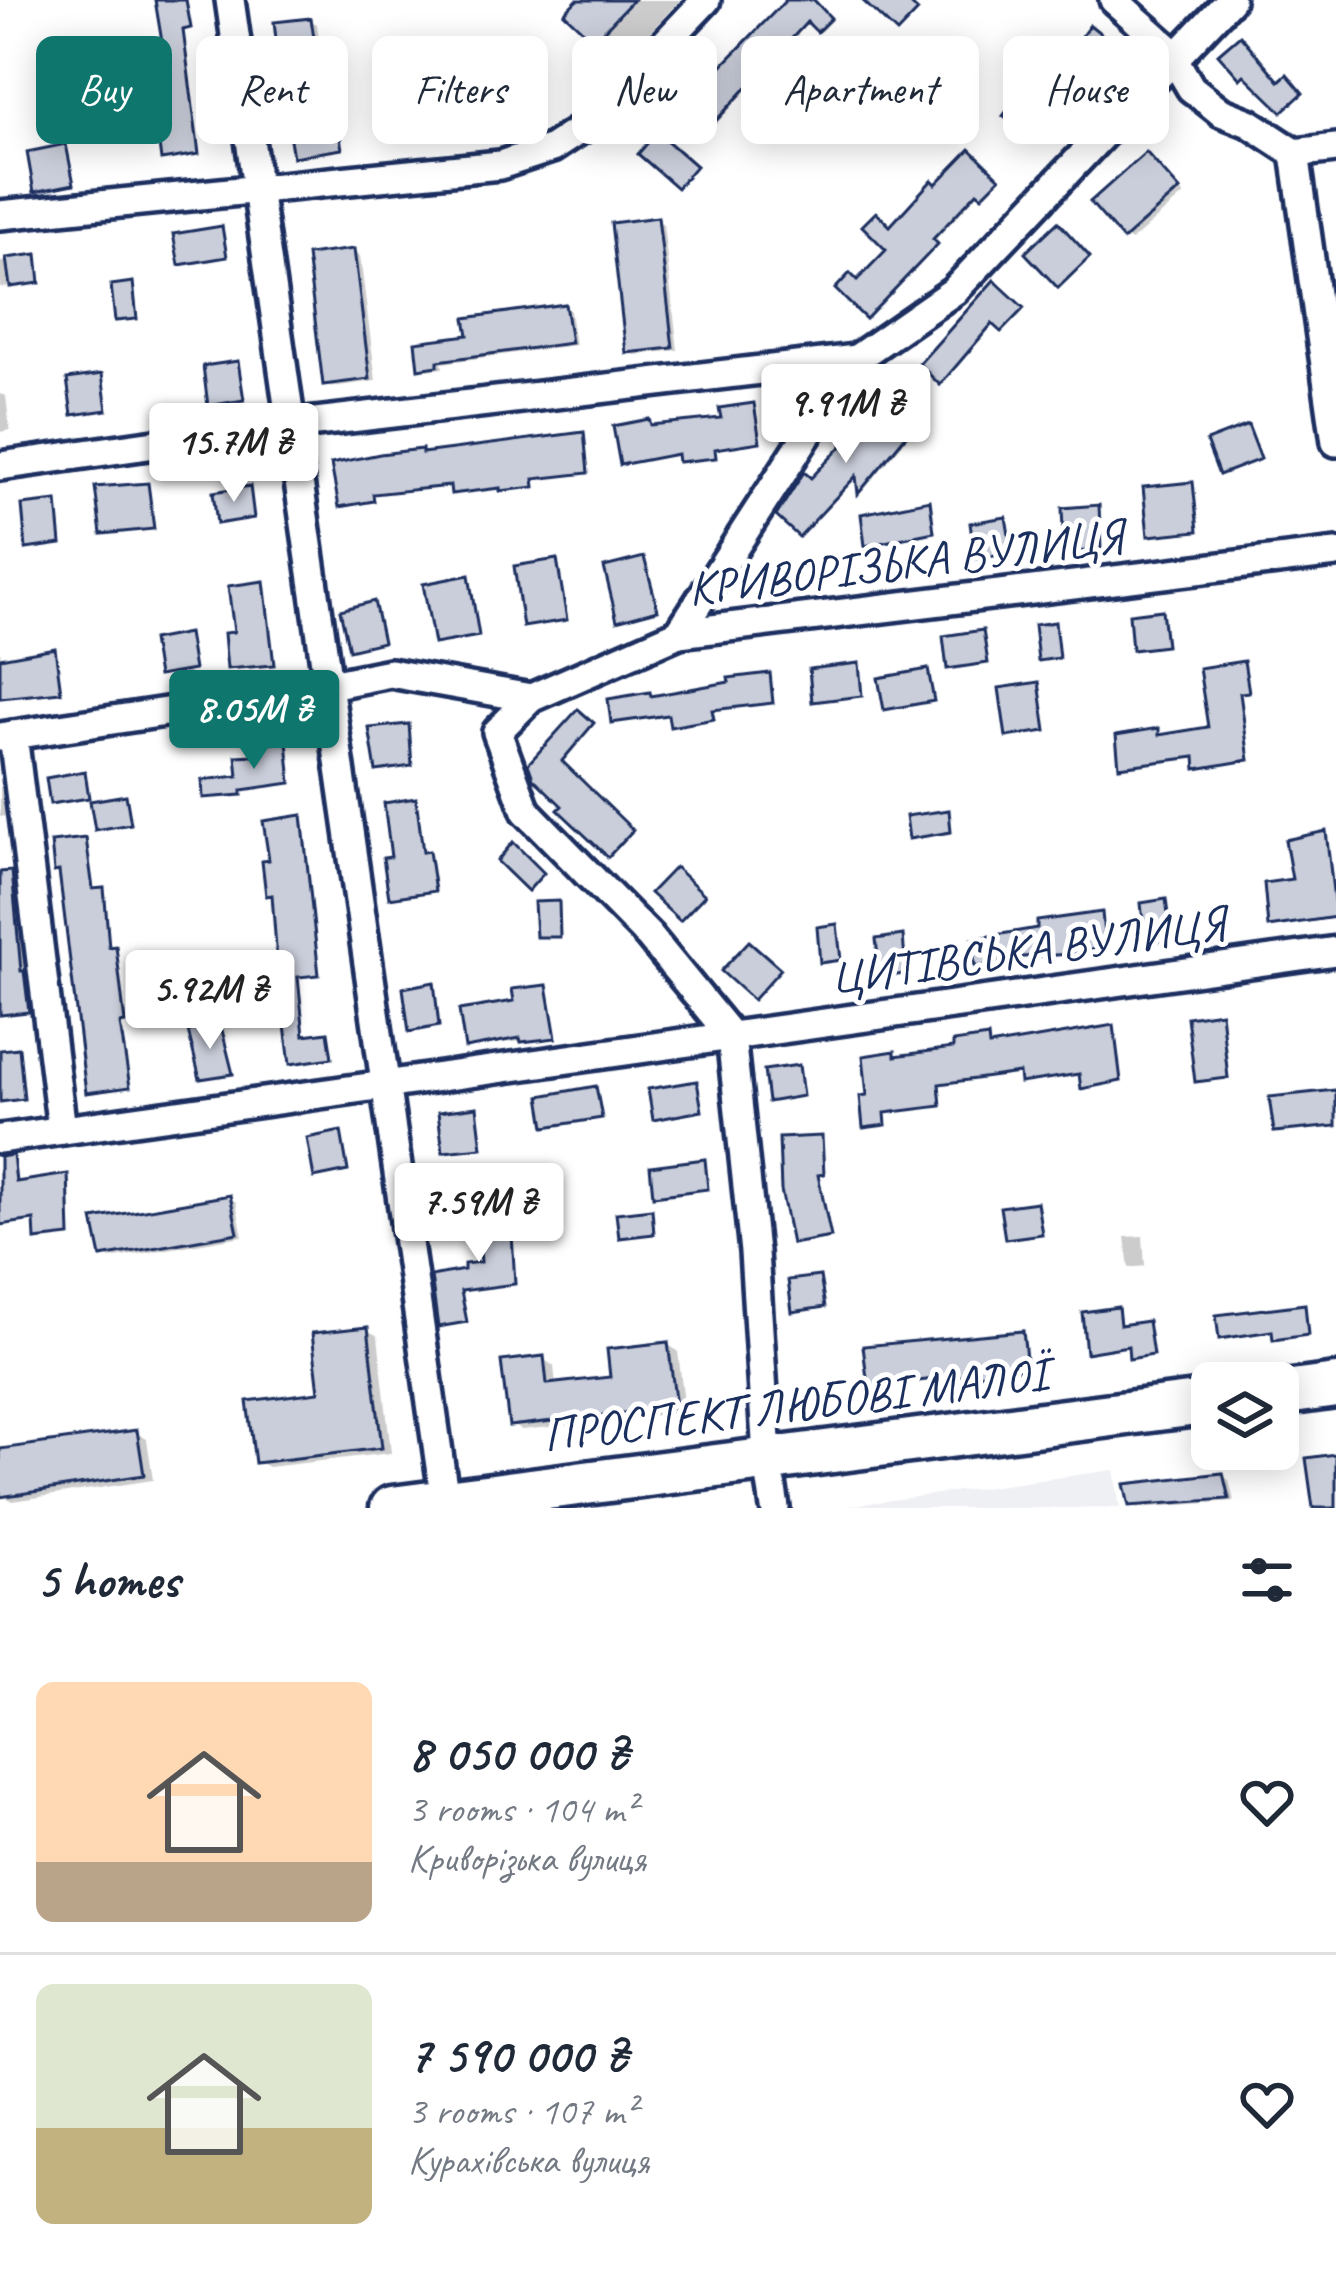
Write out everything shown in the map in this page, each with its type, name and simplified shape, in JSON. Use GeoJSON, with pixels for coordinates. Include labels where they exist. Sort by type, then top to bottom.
{"type":"FeatureCollection","features":[{"type":"Feature","properties":{"kind":"main road"},"geometry":{"type":"LineString","coordinates":[[1299,1391],[1336,1387]]}},
{"type":"Feature","properties":{"kind":"main road","name":"ПРОСПЕКТ ЛЮБОВІ МАЛОЇ"},"geometry":{"type":"LineString","coordinates":[[392,1508],[1191,1405]]}},
{"type":"Feature","properties":{"kind":"street"},"geometry":{"type":"LineString","coordinates":[[230,0],[445,1501]]}},
{"type":"Feature","properties":{"kind":"street"},"geometry":{"type":"LineString","coordinates":[[0,215],[500,165],[552,148],[587,125],[706,0]]}},
{"type":"Feature","properties":{"kind":"street"},"geometry":{"type":"LineString","coordinates":[[1114,0],[1167,47],[1191,88],[1221,112],[1250,123],[1295,153],[1336,148]]}},
{"type":"Feature","properties":{"kind":"street"},"geometry":{"type":"LineString","coordinates":[[679,633],[856,359],[954,291],[1230,0]]}},
{"type":"Feature","properties":{"kind":"street"},"geometry":{"type":"LineString","coordinates":[[1295,153],[1336,442]]}},
{"type":"Feature","properties":{"kind":"street"},"geometry":{"type":"LineString","coordinates":[[0,466],[290,425],[856,359]]}},
{"type":"Feature","properties":{"kind":"street","name":"КРИВОРІЗЬКА ВУЛИЦЯ"},"geometry":{"type":"LineString","coordinates":[[531,698],[679,633],[1336,553]]}},
{"type":"Feature","properties":{"kind":"street"},"geometry":{"type":"LineString","coordinates":[[62,1130],[6,736],[390,673],[531,698]]}},
{"type":"Feature","properties":{"kind":"street"},"geometry":{"type":"LineString","coordinates":[[531,698],[497,732],[526,812],[649,936],[731,1036],[754,1252],[766,1456],[775,1508]]}},
{"type":"Feature","properties":{"kind":"street","name":"ЦИТІВСЬКА ВУЛИЦЯ"},"geometry":{"type":"LineString","coordinates":[[0,1139],[1336,951]]}},
{"type":"Feature","properties":{"kind":"shaded area"},"geometry":{"type":"Polygon","coordinates":[[[1114,1470],[1120,1508],[833,1508],[1114,1470]]]}},
{"type":"Feature","properties":{"kind":"building"},"geometry":{"type":"Polygon","coordinates":[[[155,0],[186,0],[191,28],[183,30],[199,154],[161,160],[159,144],[172,144],[172,36],[161,36],[155,0]]]}},
{"type":"Feature","properties":{"kind":"building"},"geometry":{"type":"Polygon","coordinates":[[[577,0],[633,0],[599,36],[589,36],[564,13],[577,0]]]}},
{"type":"Feature","properties":{"kind":"building"},"geometry":{"type":"Polygon","coordinates":[[[786,0],[814,0],[831,18],[817,32],[807,22],[794,36],[751,36],[786,0]]]}},
{"type":"Feature","properties":{"kind":"building"},"geometry":{"type":"Polygon","coordinates":[[[862,0],[906,0],[918,11],[897,33],[862,0]]]}},
{"type":"Feature","properties":{"kind":"building"},"geometry":{"type":"Polygon","coordinates":[[[311,18],[314,36],[276,36],[274,22],[311,18]]]}},
{"type":"Feature","properties":{"kind":"building"},"geometry":{"type":"Polygon","coordinates":[[[1090,25],[1104,36],[1082,36],[1090,25]]]}},
{"type":"Feature","properties":{"kind":"building"},"geometry":{"type":"Polygon","coordinates":[[[1240,35],[1279,81],[1287,74],[1303,93],[1282,112],[1244,75],[1240,79],[1218,54],[1240,35]]]}},
{"type":"Feature","properties":{"kind":"building"},"geometry":{"type":"Polygon","coordinates":[[[741,46],[741,94],[717,120],[717,71],[741,46]]]}},
{"type":"Feature","properties":{"kind":"building"},"geometry":{"type":"Polygon","coordinates":[[[66,144],[74,184],[34,192],[27,152],[66,144]]]}},
{"type":"Feature","properties":{"kind":"building"},"geometry":{"type":"Polygon","coordinates":[[[291,144],[341,144],[342,149],[293,157],[291,144]]]}},
{"type":"Feature","properties":{"kind":"building"},"geometry":{"type":"Polygon","coordinates":[[[647,144],[671,144],[696,166],[677,188],[638,154],[647,144]]]}},
{"type":"Feature","properties":{"kind":"building"},"geometry":{"type":"Polygon","coordinates":[[[970,149],[1000,178],[982,196],[977,192],[933,239],[938,244],[866,319],[835,289],[850,273],[857,280],[886,250],[862,226],[876,212],[890,226],[932,180],[936,184],[970,149]]]}},
{"type":"Feature","properties":{"kind":"building"},"geometry":{"type":"Polygon","coordinates":[[[1146,152],[1180,190],[1123,240],[1090,202],[1146,152]]]}},
{"type":"Feature","properties":{"kind":"building"},"geometry":{"type":"Polygon","coordinates":[[[658,217],[673,348],[626,353],[611,223],[658,217]]]}},
{"type":"Feature","properties":{"kind":"building"},"geometry":{"type":"Polygon","coordinates":[[[1058,222],[1090,257],[1058,288],[1025,253],[1058,222]]]}},
{"type":"Feature","properties":{"kind":"building"},"geometry":{"type":"Polygon","coordinates":[[[222,226],[227,257],[179,265],[173,234],[222,226]]]}},
{"type":"Feature","properties":{"kind":"building"},"geometry":{"type":"Polygon","coordinates":[[[354,249],[370,379],[323,385],[307,255],[354,249]]]}},
{"type":"Feature","properties":{"kind":"building"},"geometry":{"type":"Polygon","coordinates":[[[37,254],[40,283],[10,287],[6,258],[37,254]]]}},
{"type":"Feature","properties":{"kind":"building"},"geometry":{"type":"Polygon","coordinates":[[[994,280],[1024,308],[1001,332],[992,324],[940,385],[919,364],[994,280]]]}},
{"type":"Feature","properties":{"kind":"building"},"geometry":{"type":"Polygon","coordinates":[[[133,282],[137,319],[115,321],[111,285],[133,282]]]}},
{"type":"Feature","properties":{"kind":"building"},"geometry":{"type":"Polygon","coordinates":[[[565,304],[571,343],[438,361],[438,366],[418,369],[415,342],[468,335],[465,318],[565,304]]]}},
{"type":"Feature","properties":{"kind":"building"},"geometry":{"type":"Polygon","coordinates":[[[238,361],[244,400],[208,406],[203,366],[238,361]]]}},
{"type":"Feature","properties":{"kind":"building"},"geometry":{"type":"Polygon","coordinates":[[[102,374],[107,410],[72,415],[67,379],[102,374]]]}},
{"type":"Feature","properties":{"kind":"building"},"geometry":{"type":"Polygon","coordinates":[[[881,396],[913,427],[858,494],[856,476],[799,537],[776,516],[804,472],[811,478],[856,431],[853,428],[881,396]]]}},
{"type":"Feature","properties":{"kind":"building"},"geometry":{"type":"Polygon","coordinates":[[[754,403],[760,442],[715,449],[716,458],[678,462],[677,454],[620,465],[613,426],[649,419],[651,425],[721,418],[719,408],[754,403]]]}},
{"type":"Feature","properties":{"kind":"building"},"geometry":{"type":"Polygon","coordinates":[[[1248,425],[1261,459],[1219,475],[1206,441],[1248,425]]]}},
{"type":"Feature","properties":{"kind":"building"},"geometry":{"type":"Polygon","coordinates":[[[584,432],[588,473],[534,479],[535,487],[500,491],[451,494],[450,486],[373,494],[374,501],[339,507],[331,464],[380,454],[584,432]]]}},
{"type":"Feature","properties":{"kind":"building"},"geometry":{"type":"Polygon","coordinates":[[[1193,482],[1198,531],[1148,536],[1143,487],[1193,482]]]}},
{"type":"Feature","properties":{"kind":"building"},"geometry":{"type":"Polygon","coordinates":[[[148,483],[154,529],[101,534],[95,487],[148,483]]]}},
{"type":"Feature","properties":{"kind":"building"},"geometry":{"type":"Polygon","coordinates":[[[250,486],[254,518],[217,524],[213,492],[250,486]]]}},
{"type":"Feature","properties":{"kind":"building"},"geometry":{"type":"Polygon","coordinates":[[[930,500],[934,532],[865,546],[861,514],[930,500]]]}},
{"type":"Feature","properties":{"kind":"building"},"geometry":{"type":"Polygon","coordinates":[[[57,501],[61,544],[26,549],[22,505],[57,501]]]}},
{"type":"Feature","properties":{"kind":"building"},"geometry":{"type":"Polygon","coordinates":[[[1099,505],[1101,549],[1064,552],[1062,508],[1099,505]]]}},
{"type":"Feature","properties":{"kind":"building"},"geometry":{"type":"Polygon","coordinates":[[[1006,517],[1012,553],[975,559],[970,523],[1006,517]]]}},
{"type":"Feature","properties":{"kind":"building"},"geometry":{"type":"Polygon","coordinates":[[[644,557],[658,610],[617,621],[604,567],[644,557]]]}},
{"type":"Feature","properties":{"kind":"building"},"geometry":{"type":"Polygon","coordinates":[[[557,559],[567,620],[523,627],[514,566],[557,559]]]}},
{"type":"Feature","properties":{"kind":"building"},"geometry":{"type":"Polygon","coordinates":[[[469,575],[479,636],[434,644],[423,584],[469,575]]]}},
{"type":"Feature","properties":{"kind":"building"},"geometry":{"type":"Polygon","coordinates":[[[264,581],[274,665],[227,669],[224,633],[234,632],[228,586],[264,581]]]}},
{"type":"Feature","properties":{"kind":"building"},"geometry":{"type":"Polygon","coordinates":[[[374,601],[383,642],[349,650],[340,610],[374,601]]]}},
{"type":"Feature","properties":{"kind":"building"},"geometry":{"type":"Polygon","coordinates":[[[1162,610],[1166,646],[1132,650],[1129,614],[1162,610]]]}},
{"type":"Feature","properties":{"kind":"building"},"geometry":{"type":"Polygon","coordinates":[[[1055,622],[1059,658],[1038,661],[1034,625],[1055,622]]]}},
{"type":"Feature","properties":{"kind":"building"},"geometry":{"type":"Polygon","coordinates":[[[983,630],[988,663],[947,669],[943,636],[983,630]]]}},
{"type":"Feature","properties":{"kind":"building"},"geometry":{"type":"Polygon","coordinates":[[[188,633],[194,670],[158,676],[152,640],[188,633]]]}},
{"type":"Feature","properties":{"kind":"building"},"geometry":{"type":"Polygon","coordinates":[[[55,648],[61,692],[0,698],[0,658],[55,648]]]}},
{"type":"Feature","properties":{"kind":"building"},"geometry":{"type":"Polygon","coordinates":[[[1244,661],[1249,692],[1240,693],[1249,760],[1196,769],[1195,757],[1119,767],[1116,735],[1159,728],[1159,735],[1208,727],[1199,668],[1244,661]]]}},
{"type":"Feature","properties":{"kind":"building"},"geometry":{"type":"Polygon","coordinates":[[[859,663],[862,696],[812,702],[809,669],[859,663]]]}},
{"type":"Feature","properties":{"kind":"building"},"geometry":{"type":"Polygon","coordinates":[[[928,669],[934,701],[884,710],[878,678],[928,669]]]}},
{"type":"Feature","properties":{"kind":"building"},"geometry":{"type":"Polygon","coordinates":[[[770,673],[773,703],[712,710],[714,719],[670,727],[668,715],[611,723],[608,699],[650,692],[651,696],[770,673]]]}},
{"type":"Feature","properties":{"kind":"building"},"geometry":{"type":"Polygon","coordinates":[[[1039,682],[1046,731],[1006,737],[999,688],[1039,682]]]}},
{"type":"Feature","properties":{"kind":"building"},"geometry":{"type":"Polygon","coordinates":[[[578,709],[594,723],[562,761],[633,830],[608,857],[558,810],[562,806],[533,778],[528,764],[578,709]]]}},
{"type":"Feature","properties":{"kind":"building"},"geometry":{"type":"Polygon","coordinates":[[[409,724],[412,766],[376,771],[369,728],[409,724]]]}},
{"type":"Feature","properties":{"kind":"building"},"geometry":{"type":"Polygon","coordinates":[[[287,741],[291,783],[203,798],[202,780],[238,776],[236,756],[255,755],[253,746],[287,741]]]}},
{"type":"Feature","properties":{"kind":"building"},"geometry":{"type":"Polygon","coordinates":[[[85,771],[89,798],[50,804],[46,778],[85,771]]]}},
{"type":"Feature","properties":{"kind":"building"},"geometry":{"type":"Polygon","coordinates":[[[126,795],[131,824],[95,830],[90,801],[126,795]]]}},
{"type":"Feature","properties":{"kind":"building"},"geometry":{"type":"Polygon","coordinates":[[[416,798],[423,852],[429,851],[435,891],[389,898],[383,858],[391,857],[384,803],[416,798]]]}},
{"type":"Feature","properties":{"kind":"building"},"geometry":{"type":"Polygon","coordinates":[[[949,810],[951,832],[909,839],[906,816],[949,810]]]}},
{"type":"Feature","properties":{"kind":"building"},"geometry":{"type":"Polygon","coordinates":[[[302,815],[319,975],[298,977],[304,1035],[328,1032],[332,1058],[290,1064],[284,1017],[267,1019],[264,990],[279,988],[272,895],[266,896],[262,861],[269,860],[263,821],[302,815]]]}},
{"type":"Feature","properties":{"kind":"building"},"geometry":{"type":"Polygon","coordinates":[[[1326,831],[1336,917],[1268,927],[1264,883],[1292,879],[1285,840],[1326,831]]]}},
{"type":"Feature","properties":{"kind":"building"},"geometry":{"type":"Polygon","coordinates":[[[86,838],[93,889],[104,888],[109,947],[116,946],[125,1023],[120,1024],[130,1087],[86,1093],[59,871],[54,872],[51,842],[86,838]]]}},
{"type":"Feature","properties":{"kind":"building"},"geometry":{"type":"Polygon","coordinates":[[[513,842],[544,873],[528,891],[497,861],[513,842]]]}},
{"type":"Feature","properties":{"kind":"building"},"geometry":{"type":"Polygon","coordinates":[[[675,867],[705,895],[680,921],[650,893],[675,867]]]}},
{"type":"Feature","properties":{"kind":"building"},"geometry":{"type":"Polygon","coordinates":[[[12,871],[29,1012],[0,1015],[0,872],[12,871]]]}},
{"type":"Feature","properties":{"kind":"building"},"geometry":{"type":"Polygon","coordinates":[[[1166,899],[1171,939],[1145,943],[1141,903],[1166,899]]]}},
{"type":"Feature","properties":{"kind":"building"},"geometry":{"type":"Polygon","coordinates":[[[559,901],[560,937],[536,937],[534,902],[559,901]]]}},
{"type":"Feature","properties":{"kind":"building"},"geometry":{"type":"Polygon","coordinates":[[[1102,912],[1105,947],[1008,958],[1009,963],[975,967],[972,939],[1037,928],[1037,921],[1102,912]]]}},
{"type":"Feature","properties":{"kind":"building"},"geometry":{"type":"Polygon","coordinates":[[[837,924],[841,960],[820,963],[817,927],[837,924]]]}},
{"type":"Feature","properties":{"kind":"building"},"geometry":{"type":"Polygon","coordinates":[[[903,935],[906,974],[880,977],[876,939],[903,935]]]}},
{"type":"Feature","properties":{"kind":"building"},"geometry":{"type":"Polygon","coordinates":[[[749,941],[781,969],[753,1000],[721,971],[749,941]]]}},
{"type":"Feature","properties":{"kind":"building"},"geometry":{"type":"Polygon","coordinates":[[[434,982],[439,1026],[409,1032],[403,988],[434,982]]]}},
{"type":"Feature","properties":{"kind":"building"},"geometry":{"type":"Polygon","coordinates":[[[547,985],[556,1038],[521,1042],[520,1038],[465,1048],[459,1010],[514,1001],[512,989],[547,985]]]}},
{"type":"Feature","properties":{"kind":"building"},"geometry":{"type":"Polygon","coordinates":[[[1221,1012],[1228,1078],[1195,1082],[1187,1017],[1221,1012]]]}},
{"type":"Feature","properties":{"kind":"building"},"geometry":{"type":"Polygon","coordinates":[[[1114,1025],[1121,1081],[1081,1089],[1079,1074],[1020,1083],[1019,1073],[939,1084],[941,1106],[885,1113],[886,1125],[863,1128],[860,1096],[867,1095],[863,1056],[953,1048],[953,1042],[988,1037],[989,1046],[1114,1025]]]}},
{"type":"Feature","properties":{"kind":"building"},"geometry":{"type":"Polygon","coordinates":[[[221,1026],[233,1074],[200,1079],[188,1031],[221,1026]]]}},
{"type":"Feature","properties":{"kind":"building"},"geometry":{"type":"Polygon","coordinates":[[[19,1048],[24,1099],[0,1102],[0,1050],[19,1048]]]}},
{"type":"Feature","properties":{"kind":"building"},"geometry":{"type":"Polygon","coordinates":[[[799,1065],[803,1096],[768,1102],[764,1070],[799,1065]]]}},
{"type":"Feature","properties":{"kind":"building"},"geometry":{"type":"Polygon","coordinates":[[[697,1081],[702,1111],[653,1120],[648,1089],[697,1081]]]}},
{"type":"Feature","properties":{"kind":"building"},"geometry":{"type":"Polygon","coordinates":[[[596,1086],[602,1118],[545,1127],[540,1096],[596,1086]]]}},
{"type":"Feature","properties":{"kind":"building"},"geometry":{"type":"Polygon","coordinates":[[[1336,1090],[1336,1126],[1274,1132],[1269,1097],[1336,1090]]]}},
{"type":"Feature","properties":{"kind":"building"},"geometry":{"type":"Polygon","coordinates":[[[477,1107],[482,1148],[443,1152],[438,1112],[477,1107]]]}},
{"type":"Feature","properties":{"kind":"building"},"geometry":{"type":"Polygon","coordinates":[[[341,1131],[348,1171],[314,1178],[307,1138],[341,1131]]]}},
{"type":"Feature","properties":{"kind":"building"},"geometry":{"type":"Polygon","coordinates":[[[822,1136],[824,1174],[818,1175],[831,1237],[792,1244],[781,1190],[779,1138],[822,1136]]]}},
{"type":"Feature","properties":{"kind":"building"},"geometry":{"type":"Polygon","coordinates":[[[13,1155],[16,1182],[68,1174],[70,1236],[35,1240],[34,1220],[0,1225],[0,1157],[13,1155]]]}},
{"type":"Feature","properties":{"kind":"building"},"geometry":{"type":"Polygon","coordinates":[[[705,1159],[708,1189],[653,1196],[650,1166],[705,1159]]]}},
{"type":"Feature","properties":{"kind":"building"},"geometry":{"type":"Polygon","coordinates":[[[230,1195],[238,1233],[101,1257],[93,1219],[230,1195]]]}},
{"type":"Feature","properties":{"kind":"building"},"geometry":{"type":"Polygon","coordinates":[[[510,1200],[515,1284],[461,1291],[467,1322],[438,1327],[431,1276],[481,1262],[476,1205],[510,1200]]]}},
{"type":"Feature","properties":{"kind":"building"},"geometry":{"type":"Polygon","coordinates":[[[1037,1202],[1042,1234],[1005,1239],[1000,1207],[1037,1202]]]}},
{"type":"Feature","properties":{"kind":"building"},"geometry":{"type":"Polygon","coordinates":[[[652,1209],[654,1234],[619,1238],[616,1213],[652,1209]]]}},
{"type":"Feature","properties":{"kind":"building"},"geometry":{"type":"Polygon","coordinates":[[[820,1276],[825,1307],[792,1312],[788,1280],[820,1276]]]}},
{"type":"Feature","properties":{"kind":"building"},"geometry":{"type":"Polygon","coordinates":[[[1305,1304],[1308,1335],[1273,1340],[1272,1331],[1219,1339],[1216,1315],[1305,1304]]]}},
{"type":"Feature","properties":{"kind":"building"},"geometry":{"type":"Polygon","coordinates":[[[1118,1307],[1120,1325],[1148,1321],[1153,1355],[1129,1359],[1128,1346],[1086,1353],[1082,1312],[1118,1307]]]}},
{"type":"Feature","properties":{"kind":"building"},"geometry":{"type":"Polygon","coordinates":[[[368,1327],[382,1448],[255,1463],[247,1401],[319,1392],[312,1333],[368,1327]]]}},
{"type":"Feature","properties":{"kind":"building"},"geometry":{"type":"Polygon","coordinates":[[[1023,1331],[1027,1368],[868,1387],[863,1346],[1023,1331]]]}},
{"type":"Feature","properties":{"kind":"building"},"geometry":{"type":"Polygon","coordinates":[[[668,1342],[676,1407],[509,1426],[501,1361],[544,1356],[547,1384],[610,1377],[607,1349],[668,1342]]]}},
{"type":"Feature","properties":{"kind":"building"},"geometry":{"type":"Polygon","coordinates":[[[137,1430],[144,1475],[0,1497],[0,1449],[137,1430]]]}},
{"type":"Feature","properties":{"kind":"building"},"geometry":{"type":"Polygon","coordinates":[[[1336,1454],[1336,1508],[1313,1508],[1306,1458],[1336,1454]]]}},
{"type":"Feature","properties":{"kind":"building"},"geometry":{"type":"Polygon","coordinates":[[[1223,1473],[1229,1499],[1129,1506],[1124,1484],[1223,1473]]]}}]}
